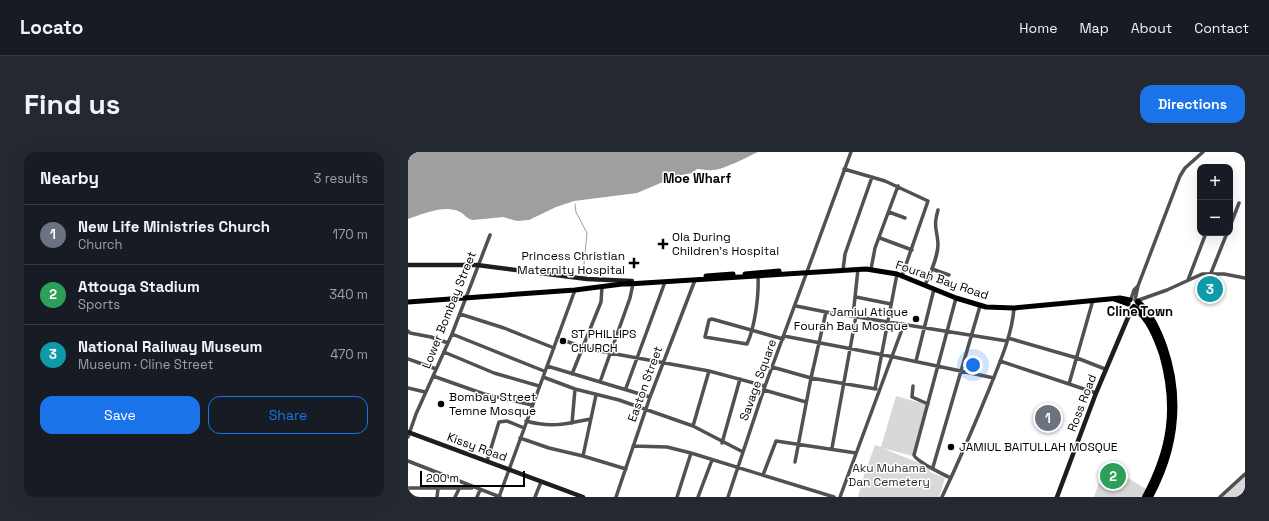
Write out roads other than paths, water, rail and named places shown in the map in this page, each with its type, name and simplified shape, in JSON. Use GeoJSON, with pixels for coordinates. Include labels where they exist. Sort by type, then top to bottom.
{"type":"FeatureCollection","features":[{"type":"Feature","properties":{"kind":"highway"},"geometry":{"type":"LineString","coordinates":[[1132,303],[1148,322],[1156,338],[1166,368],[1170,394],[1170,417],[1167,444],[1157,473],[1145,497]]}},
{"type":"Feature","properties":{"kind":"highway"},"geometry":{"type":"LineString","coordinates":[[1132,303],[1150,316],[1161,338],[1171,369],[1175,400],[1174,431],[1171,446],[1162,475],[1150,497]]}},
{"type":"Feature","properties":{"kind":"main road"},"geometry":{"type":"LineString","coordinates":[[408,265],[477,265],[631,283]]}},
{"type":"Feature","properties":{"kind":"main road","name":"Fourah Bay Road"},"geometry":{"type":"LineString","coordinates":[[408,302],[575,290],[631,283],[787,272],[871,269],[899,275],[980,306],[1014,308],[1120,298],[1132,303]]}},
{"type":"Feature","properties":{"kind":"main road","name":"Fourah Bay Road"},"geometry":{"type":"LineString","coordinates":[[631,283],[695,280],[746,275],[758,276],[787,272]]}},
{"type":"Feature","properties":{"kind":"main road","name":"Ross Road"},"geometry":{"type":"LineString","coordinates":[[1057,497],[1105,369],[1132,303]]}},
{"type":"Feature","properties":{"kind":"main road","name":"Kissy Road"},"geometry":{"type":"LineString","coordinates":[[408,434],[487,461],[583,497]]}},
{"type":"Feature","properties":{"kind":"street","name":"Savage Square"},"geometry":{"type":"LineString","coordinates":[[728,497],[772,367],[810,272],[851,152]]}},
{"type":"Feature","properties":{"kind":"street"},"geometry":{"type":"LineString","coordinates":[[1132,303],[1180,176],[1185,168],[1203,152]]}},
{"type":"Feature","properties":{"kind":"street"},"geometry":{"type":"LineString","coordinates":[[844,169],[898,186],[924,198],[929,203],[912,250],[899,275],[891,304],[875,389]]}},
{"type":"Feature","properties":{"kind":"street"},"geometry":{"type":"LineString","coordinates":[[843,270],[845,254],[872,177]]}},
{"type":"Feature","properties":{"kind":"street"},"geometry":{"type":"LineString","coordinates":[[871,269],[875,248],[890,212],[898,186]]}},
{"type":"Feature","properties":{"kind":"street"},"geometry":{"type":"LineString","coordinates":[[1233,218],[1239,203]]}},
{"type":"Feature","properties":{"kind":"street"},"geometry":{"type":"LineString","coordinates":[[925,285],[932,269],[938,244],[934,225],[938,210]]}},
{"type":"Feature","properties":{"kind":"street"},"geometry":{"type":"LineString","coordinates":[[890,212],[904,218]]}},
{"type":"Feature","properties":{"kind":"street","name":"Lower Bombay Street"},"geometry":{"type":"LineString","coordinates":[[408,434],[425,392],[452,334],[477,265],[490,235]]}},
{"type":"Feature","properties":{"kind":"street"},"geometry":{"type":"LineString","coordinates":[[1188,280],[1205,236]]}},
{"type":"Feature","properties":{"kind":"street"},"geometry":{"type":"LineString","coordinates":[[1211,273],[1226,236]]}},
{"type":"Feature","properties":{"kind":"street"},"geometry":{"type":"LineString","coordinates":[[880,238],[912,250]]}},
{"type":"Feature","properties":{"kind":"street"},"geometry":{"type":"LineString","coordinates":[[832,448],[851,349],[858,269]]}},
{"type":"Feature","properties":{"kind":"street"},"geometry":{"type":"LineString","coordinates":[[932,269],[949,275]]}},
{"type":"Feature","properties":{"kind":"street"},"geometry":{"type":"LineString","coordinates":[[1132,303],[1167,290],[1202,274],[1230,274],[1245,278]]}},
{"type":"Feature","properties":{"kind":"street"},"geometry":{"type":"LineString","coordinates":[[758,276],[757,302],[751,330],[747,344],[707,338],[705,335],[710,319],[751,330],[784,338],[894,356],[994,378]]}},
{"type":"Feature","properties":{"kind":"street","name":"Easton Street"},"geometry":{"type":"LineString","coordinates":[[616,497],[650,397],[695,280]]}},
{"type":"Feature","properties":{"kind":"street"},"geometry":{"type":"LineString","coordinates":[[626,388],[665,282]]}},
{"type":"Feature","properties":{"kind":"street"},"geometry":{"type":"LineString","coordinates":[[600,382],[609,352],[630,298],[631,283]]}},
{"type":"Feature","properties":{"kind":"street"},"geometry":{"type":"LineString","coordinates":[[572,374],[601,302],[602,287]]}},
{"type":"Feature","properties":{"kind":"street"},"geometry":{"type":"LineString","coordinates":[[916,362],[934,289]]}},
{"type":"Feature","properties":{"kind":"street"},"geometry":{"type":"LineString","coordinates":[[408,461],[499,497],[508,469],[575,290]]}},
{"type":"Feature","properties":{"kind":"street"},"geometry":{"type":"LineString","coordinates":[[856,297],[891,304]]}},
{"type":"Feature","properties":{"kind":"street"},"geometry":{"type":"LineString","coordinates":[[951,478],[938,473],[932,467],[917,460],[914,455],[956,298]]}},
{"type":"Feature","properties":{"kind":"street"},"geometry":{"type":"LineString","coordinates":[[1069,384],[1093,300]]}},
{"type":"Feature","properties":{"kind":"street"},"geometry":{"type":"LineString","coordinates":[[796,306],[972,336],[1007,340],[1077,358],[1105,369]]}},
{"type":"Feature","properties":{"kind":"street"},"geometry":{"type":"LineString","coordinates":[[932,467],[962,371],[980,306]]}},
{"type":"Feature","properties":{"kind":"street"},"geometry":{"type":"LineString","coordinates":[[942,497],[994,378],[1007,340],[1014,308]]}},
{"type":"Feature","properties":{"kind":"street"},"geometry":{"type":"LineString","coordinates":[[795,462],[818,343],[826,312]]}},
{"type":"Feature","properties":{"kind":"street"},"geometry":{"type":"LineString","coordinates":[[460,314],[504,328],[554,348]]}},
{"type":"Feature","properties":{"kind":"street"},"geometry":{"type":"LineString","coordinates":[[840,497],[894,356],[904,324]]}},
{"type":"Feature","properties":{"kind":"street"},"geometry":{"type":"LineString","coordinates":[[408,331],[448,343]]}},
{"type":"Feature","properties":{"kind":"street"},"geometry":{"type":"LineString","coordinates":[[452,334],[544,372]]}},
{"type":"Feature","properties":{"kind":"street"},"geometry":{"type":"LineString","coordinates":[[557,338],[582,347],[638,356],[709,371],[740,379],[806,402]]}},
{"type":"Feature","properties":{"kind":"street"},"geometry":{"type":"LineString","coordinates":[[444,352],[494,373],[539,386]]}},
{"type":"Feature","properties":{"kind":"street"},"geometry":{"type":"LineString","coordinates":[[408,359],[436,369]]}},
{"type":"Feature","properties":{"kind":"street"},"geometry":{"type":"LineString","coordinates":[[1000,361],[1096,393]]}},
{"type":"Feature","properties":{"kind":"street"},"geometry":{"type":"LineString","coordinates":[[547,366],[626,388],[650,397]]}},
{"type":"Feature","properties":{"kind":"street"},"geometry":{"type":"LineString","coordinates":[[772,367],[811,378],[880,390]]}},
{"type":"Feature","properties":{"kind":"street"},"geometry":{"type":"LineString","coordinates":[[693,426],[709,371]]}},
{"type":"Feature","properties":{"kind":"street"},"geometry":{"type":"LineString","coordinates":[[433,376],[484,394],[532,405]]}},
{"type":"Feature","properties":{"kind":"street"},"geometry":{"type":"LineString","coordinates":[[542,377],[576,389],[646,408],[693,426],[743,452]]}},
{"type":"Feature","properties":{"kind":"street"},"geometry":{"type":"LineString","coordinates":[[722,442],[740,379]]}},
{"type":"Feature","properties":{"kind":"street"},"geometry":{"type":"LineString","coordinates":[[913,386],[912,397],[928,404]]}},
{"type":"Feature","properties":{"kind":"street"},"geometry":{"type":"LineString","coordinates":[[408,388],[425,392]]}},
{"type":"Feature","properties":{"kind":"street"},"geometry":{"type":"LineString","coordinates":[[572,422],[576,389]]}},
{"type":"Feature","properties":{"kind":"street"},"geometry":{"type":"LineString","coordinates":[[583,456],[596,394]]}},
{"type":"Feature","properties":{"kind":"street"},"geometry":{"type":"LineString","coordinates":[[526,421],[544,426],[590,419]]}},
{"type":"Feature","properties":{"kind":"street"},"geometry":{"type":"LineString","coordinates":[[487,461],[499,422],[507,422],[524,428]]}},
{"type":"Feature","properties":{"kind":"street"},"geometry":{"type":"LineString","coordinates":[[520,438],[548,448],[583,456],[626,469]]}},
{"type":"Feature","properties":{"kind":"street"},"geometry":{"type":"LineString","coordinates":[[763,475],[776,441],[832,448],[856,453]]}},
{"type":"Feature","properties":{"kind":"street"},"geometry":{"type":"LineString","coordinates":[[633,446],[667,447],[691,453],[834,497]]}},
{"type":"Feature","properties":{"kind":"street"},"geometry":{"type":"LineString","coordinates":[[676,497],[691,453]]}},
{"type":"Feature","properties":{"kind":"street"},"geometry":{"type":"LineString","coordinates":[[698,497],[712,460]]}},
{"type":"Feature","properties":{"kind":"street"},"geometry":{"type":"LineString","coordinates":[[1220,497],[1245,474]]}},
{"type":"Feature","properties":{"kind":"street"},"geometry":{"type":"LineString","coordinates":[[535,497],[541,482]]}},
{"type":"Feature","properties":{"kind":"street"},"geometry":{"type":"LineString","coordinates":[[408,488],[473,488]]}},
{"type":"Feature","properties":{"kind":"street"},"geometry":{"type":"LineString","coordinates":[[437,497],[438,489]]}},
{"type":"Feature","properties":{"kind":"street"},"geometry":{"type":"LineString","coordinates":[[455,497],[458,489]]}},
{"type":"Feature","properties":{"kind":"street"},"geometry":{"type":"LineString","coordinates":[[477,497],[480,490]]}},
{"type":"Feature","properties":{"kind":"waterway"},"geometry":{"type":"LineString","coordinates":[[575,204],[576,212],[587,233],[584,264],[586,276]]}},
{"type":"Feature","properties":{"kind":"place","name":"Ola During Children's Hospital"},"geometry":{"type":"Point","coordinates":[663,244]}},
{"type":"Feature","properties":{"kind":"place","name":"Princess Christian Maternity Hospital"},"geometry":{"type":"Point","coordinates":[634,263]}},
{"type":"Feature","properties":{"kind":"place","name":"National Railway Museum"},"geometry":{"type":"Point","coordinates":[1210,289]}},
{"type":"Feature","properties":{"kind":"place","name":"Jamiul Atique Fourah Bay Mosque"},"geometry":{"type":"Point","coordinates":[916,319]}},
{"type":"Feature","properties":{"kind":"place","name":"ST PHILLIPS CHURCH"},"geometry":{"type":"Point","coordinates":[563,341]}},
{"type":"Feature","properties":{"kind":"place","name":"Bombay Street Temne Mosque"},"geometry":{"type":"Point","coordinates":[441,404]}},
{"type":"Feature","properties":{"kind":"place","name":"New Life Ministries Church"},"geometry":{"type":"Point","coordinates":[1048,418]}},
{"type":"Feature","properties":{"kind":"place","name":"JAMIUL BAITULLAH MOSQUE"},"geometry":{"type":"Point","coordinates":[951,447]}},
{"type":"Feature","properties":{"kind":"place","name":"Attouga Stadium"},"geometry":{"type":"Point","coordinates":[1113,476]}},
{"type":"Feature","properties":{"kind":"district","name":"Moe Wharf"},"geometry":{"type":"Point","coordinates":[697,178]}},
{"type":"Feature","properties":{"kind":"district","name":"Cline Town"},"geometry":{"type":"Point","coordinates":[1140,311]}},
{"type":"Feature","properties":{"kind":"park label","name":"Aku Muhama Dan Cemetery"},"geometry":{"type":"Point","coordinates":[889,475]}}]}
